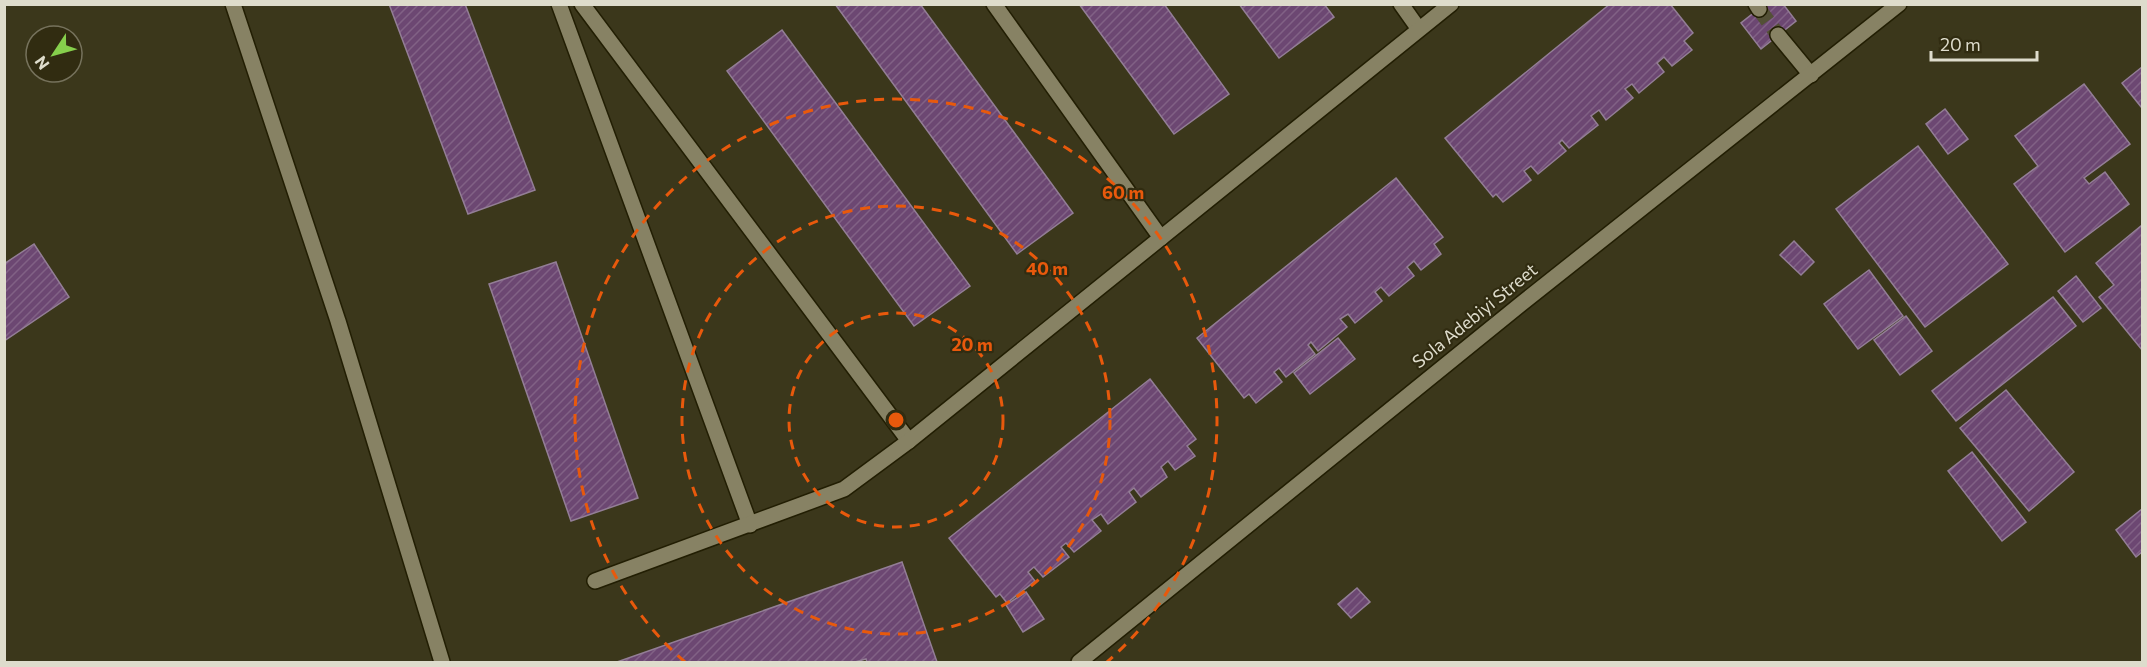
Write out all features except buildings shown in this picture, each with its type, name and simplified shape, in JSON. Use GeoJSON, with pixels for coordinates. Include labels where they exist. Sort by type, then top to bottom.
{"type":"FeatureCollection","features":[{"type":"Feature","properties":{"kind":"street"},"geometry":{"type":"LineString","coordinates":[[233,4],[338,321],[442,663]]}},
{"type":"Feature","properties":{"kind":"street"},"geometry":{"type":"LineString","coordinates":[[559,4],[750,525]]}},
{"type":"Feature","properties":{"kind":"street"},"geometry":{"type":"LineString","coordinates":[[582,4],[909,441]]}},
{"type":"Feature","properties":{"kind":"street"},"geometry":{"type":"LineString","coordinates":[[994,4],[1161,238]]}},
{"type":"Feature","properties":{"kind":"street"},"geometry":{"type":"LineString","coordinates":[[1401,4],[1418,28]]}},
{"type":"Feature","properties":{"kind":"street"},"geometry":{"type":"LineString","coordinates":[[595,581],[844,489],[909,441],[1450,4]]}},
{"type":"Feature","properties":{"kind":"street","name":"Sola Adebiyi Street"},"geometry":{"type":"LineString","coordinates":[[1079,663],[1521,304],[1899,4]]}},
{"type":"Feature","properties":{"kind":"street"},"geometry":{"type":"LineString","coordinates":[[1778,35],[1811,75]]}},
{"type":"Feature","properties":{"kind":"tunnel"},"geometry":{"type":"LineString","coordinates":[[1759,9],[1778,35]]}}]}
